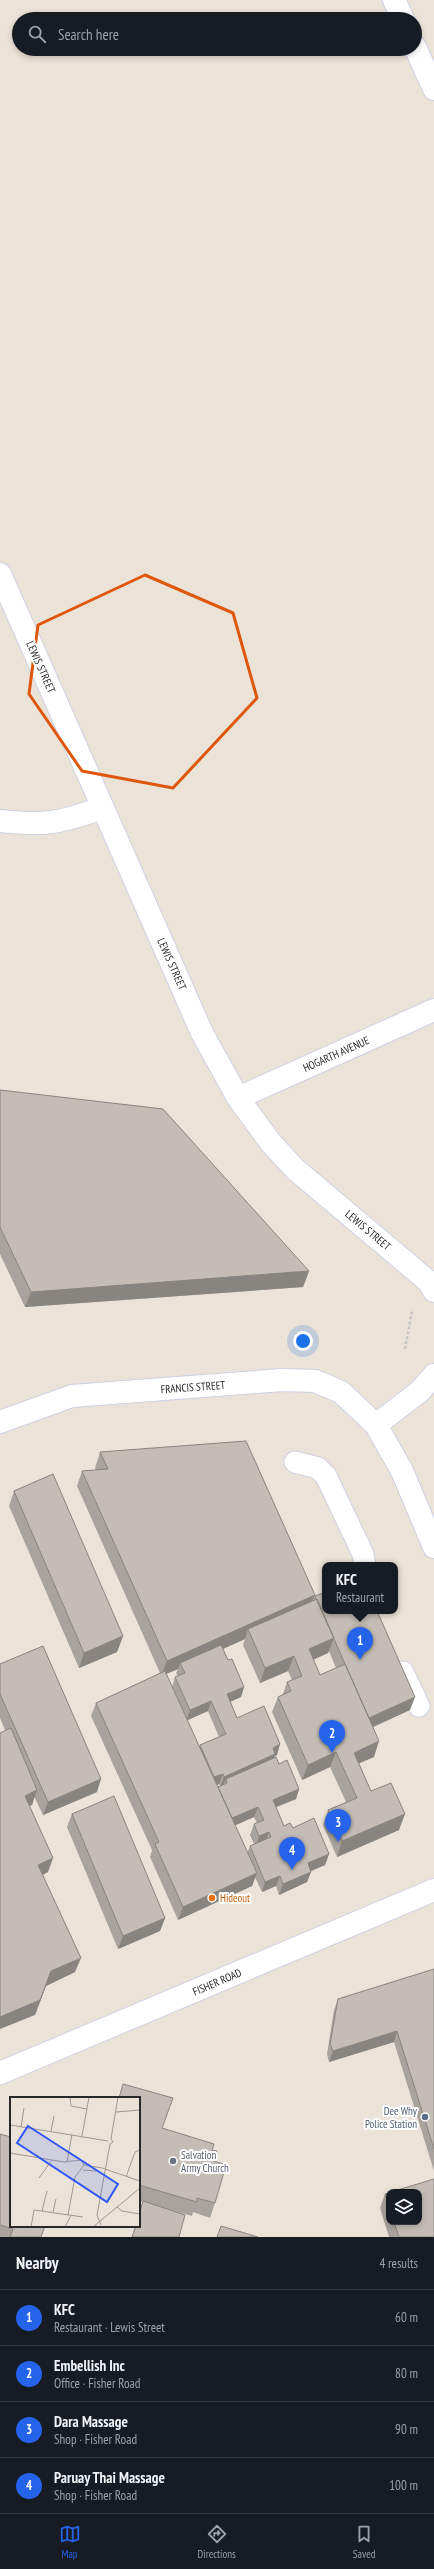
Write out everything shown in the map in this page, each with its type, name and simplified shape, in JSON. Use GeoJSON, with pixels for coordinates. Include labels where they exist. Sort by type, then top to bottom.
{"type":"FeatureCollection","features":[{"type":"Feature","properties":{"kind":"street"},"geometry":{"type":"LineString","coordinates":[[394,0],[399,12]]}},
{"type":"Feature","properties":{"kind":"street"},"geometry":{"type":"LineString","coordinates":[[419,56],[434,89]]}},
{"type":"Feature","properties":{"kind":"street","name":"LEWIS STREET"},"geometry":{"type":"LineString","coordinates":[[0,574],[202,1033],[238,1098],[271,1143],[295,1169],[429,1282],[434,1291]]}},
{"type":"Feature","properties":{"kind":"street"},"geometry":{"type":"LineString","coordinates":[[0,821],[30,824],[52,824],[102,808]]}},
{"type":"Feature","properties":{"kind":"street","name":"HOGARTH AVENUE"},"geometry":{"type":"LineString","coordinates":[[238,1098],[434,1010]]}},
{"type":"Feature","properties":{"kind":"street"},"geometry":{"type":"LineString","coordinates":[[434,1376],[420,1391],[376,1425],[402,1471],[434,1547]]}},
{"type":"Feature","properties":{"kind":"street","name":"FRANCIS STREET"},"geometry":{"type":"LineString","coordinates":[[0,1422],[72,1396],[282,1380],[314,1381],[341,1392],[376,1425]]}},
{"type":"Feature","properties":{"kind":"street","name":"FISHER ROAD"},"geometry":{"type":"LineString","coordinates":[[0,2073],[434,1890]]}},
{"type":"Feature","properties":{"kind":"lane"},"geometry":{"type":"LineString","coordinates":[[295,1462],[318,1468],[326,1476],[363,1554],[364,1562]]}},
{"type":"Feature","properties":{"kind":"lane"},"geometry":{"type":"LineString","coordinates":[[394,1652],[419,1706]]}},
{"type":"Feature","properties":{"kind":"path"},"geometry":{"type":"LineString","coordinates":[[405,1349],[412,1308]]}},
{"type":"Feature","properties":{"kind":"highlighted area"},"geometry":{"type":"Polygon","coordinates":[[[145,575],[233,613],[257,698],[173,788],[82,771],[29,694],[38,625],[145,575]]]}},
{"type":"Feature","properties":{"kind":"building"},"geometry":{"type":"Polygon","coordinates":[[[0,1090],[163,1109],[309,1271],[31,1292],[0,1227],[0,1090]]]}},
{"type":"Feature","properties":{"kind":"building"},"geometry":{"type":"Polygon","coordinates":[[[246,1441],[315,1595],[167,1661],[82,1471],[108,1469],[100,1452],[246,1441]]]}},
{"type":"Feature","properties":{"kind":"building"},"geometry":{"type":"Polygon","coordinates":[[[53,1474],[123,1636],[84,1653],[14,1491],[53,1474]]]}},
{"type":"Feature","properties":{"kind":"building"},"geometry":{"type":"Polygon","coordinates":[[[322,1593],[322,1612],[315,1596],[322,1593]]]}},
{"type":"Feature","properties":{"kind":"building"},"geometry":{"type":"Polygon","coordinates":[[[317,1599],[322,1614],[324,1614],[334,1638],[309,1649],[320,1675],[345,1664],[379,1741],[354,1753],[371,1791],[391,1783],[405,1814],[342,1841],[328,1810],[357,1798],[336,1752],[308,1765],[278,1697],[291,1691],[287,1682],[302,1676],[294,1656],[265,1668],[248,1629],[317,1599]]]}},
{"type":"Feature","properties":{"kind":"building"},"geometry":{"type":"Polygon","coordinates":[[[323,1614],[378,1614],[415,1697],[369,1718],[323,1614]]]}},
{"type":"Feature","properties":{"kind":"building"},"geometry":{"type":"Polygon","coordinates":[[[221,1645],[228,1660],[232,1659],[244,1687],[227,1694],[237,1718],[264,1706],[280,1744],[273,1748],[275,1754],[224,1777],[223,1774],[214,1777],[200,1745],[226,1734],[211,1701],[190,1710],[175,1677],[185,1673],[180,1663],[221,1645]]]}},
{"type":"Feature","properties":{"kind":"building"},"geometry":{"type":"Polygon","coordinates":[[[43,1646],[101,1779],[48,1802],[0,1694],[0,1664],[43,1646]]]}},
{"type":"Feature","properties":{"kind":"building"},"geometry":{"type":"Polygon","coordinates":[[[165,1671],[257,1873],[183,1907],[155,1844],[159,1842],[96,1703],[165,1671]]]}},
{"type":"Feature","properties":{"kind":"building"},"geometry":{"type":"Polygon","coordinates":[[[11,1728],[37,1790],[25,1796],[53,1858],[38,1865],[81,1958],[51,1971],[40,2000],[0,2017],[0,1733],[11,1728]]]}},
{"type":"Feature","properties":{"kind":"building"},"geometry":{"type":"Polygon","coordinates":[[[276,1757],[279,1764],[287,1760],[299,1789],[273,1800],[284,1826],[290,1823],[293,1828],[314,1818],[329,1854],[308,1863],[311,1872],[283,1884],[280,1876],[265,1882],[250,1846],[271,1837],[269,1832],[259,1836],[254,1824],[264,1820],[258,1807],[232,1818],[218,1787],[227,1783],[226,1779],[276,1757]]]}},
{"type":"Feature","properties":{"kind":"building"},"geometry":{"type":"Polygon","coordinates":[[[114,1796],[165,1918],[123,1936],[72,1814],[114,1796]]]}},
{"type":"Feature","properties":{"kind":"building","name":"Dee Why Police Station"},"geometry":{"type":"Polygon","coordinates":[[[434,1969],[434,2149],[397,2031],[333,2051],[330,2044],[338,1999],[434,1969]]]}},
{"type":"Feature","properties":{"kind":"building","name":"Salvation Army Church"},"geometry":{"type":"Polygon","coordinates":[[[123,2084],[173,2098],[162,2128],[214,2144],[212,2150],[217,2151],[214,2161],[226,2165],[215,2203],[197,2198],[197,2202],[140,2185],[140,2097],[119,2097],[123,2084]]]}},
{"type":"Feature","properties":{"kind":"building"},"geometry":{"type":"Polygon","coordinates":[[[0,2134],[10,2137],[10,2227],[45,2227],[41,2237],[10,2237],[13,2229],[0,2225],[0,2134]]]}},
{"type":"Feature","properties":{"kind":"building"},"geometry":{"type":"Polygon","coordinates":[[[434,2179],[434,2237],[399,2237],[395,2225],[422,2225],[422,2189],[401,2189],[434,2179]]]}},
{"type":"Feature","properties":{"kind":"building"},"geometry":{"type":"Polygon","coordinates":[[[143,2201],[185,2215],[179,2237],[132,2237],[136,2227],[140,2227],[140,2212],[143,2201]]]}},
{"type":"Feature","properties":{"kind":"building"},"geometry":{"type":"Polygon","coordinates":[[[221,2226],[258,2237],[217,2237],[221,2226]]]}},
{"type":"Feature","properties":{"kind":"place","name":"KFC"},"geometry":{"type":"Point","coordinates":[360,1660]}},
{"type":"Feature","properties":{"kind":"place","name":"Embellish Inc"},"geometry":{"type":"Point","coordinates":[332,1753]}},
{"type":"Feature","properties":{"kind":"place","name":"Dara Massage"},"geometry":{"type":"Point","coordinates":[338,1842]}},
{"type":"Feature","properties":{"kind":"place","name":"Paruay Thai Massage"},"geometry":{"type":"Point","coordinates":[292,1870]}},
{"type":"Feature","properties":{"kind":"place","name":"Hideout"},"geometry":{"type":"Point","coordinates":[212,1898]}},
{"type":"Feature","properties":{"kind":"place","name":"Dee Why Police Station"},"geometry":{"type":"Point","coordinates":[425,2117]}},
{"type":"Feature","properties":{"kind":"place","name":"Salvation Army Church"},"geometry":{"type":"Point","coordinates":[173,2161]}}]}
